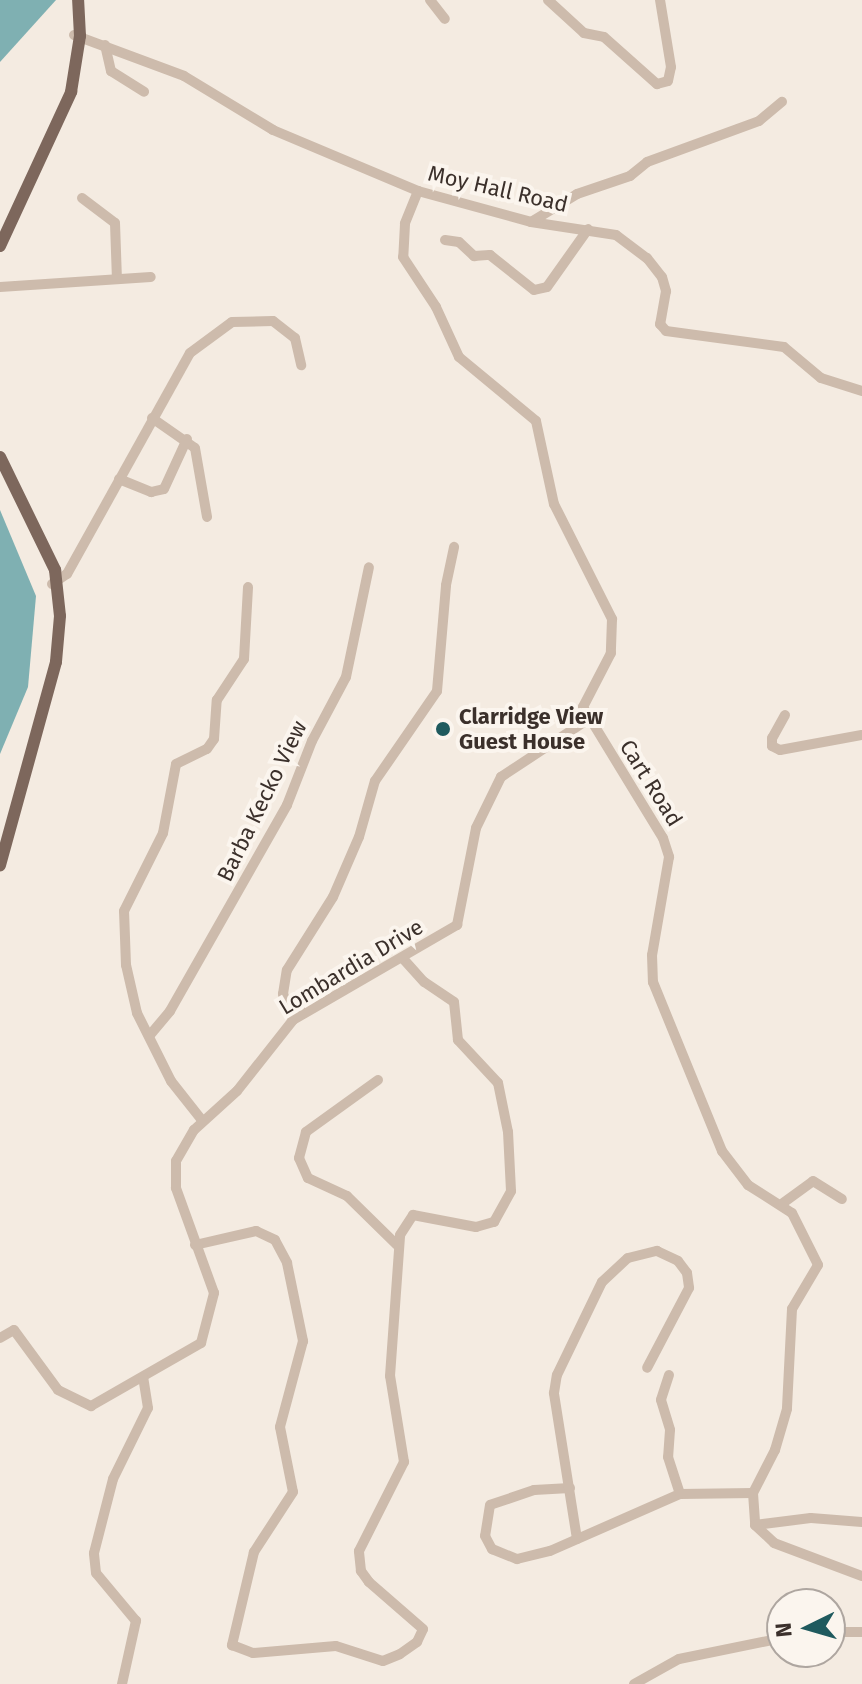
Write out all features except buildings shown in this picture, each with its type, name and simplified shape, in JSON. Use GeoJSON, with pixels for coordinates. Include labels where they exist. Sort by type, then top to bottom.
{"type":"FeatureCollection","features":[{"type":"Feature","properties":{"kind":"main road"},"geometry":{"type":"LineString","coordinates":[[0,246],[61,121],[77,35],[75,0]]}},
{"type":"Feature","properties":{"kind":"main road"},"geometry":{"type":"LineString","coordinates":[[0,231],[60,109],[77,35]]}},
{"type":"Feature","properties":{"kind":"main road"},"geometry":{"type":"LineString","coordinates":[[0,457],[41,535],[54,583],[56,662],[0,865]]}},
{"type":"Feature","properties":{"kind":"main road"},"geometry":{"type":"LineString","coordinates":[[0,470],[38,537],[54,583],[50,658],[0,841]]}},
{"type":"Feature","properties":{"kind":"street"},"geometry":{"type":"LineString","coordinates":[[430,0],[445,19]]}},
{"type":"Feature","properties":{"kind":"street"},"geometry":{"type":"LineString","coordinates":[[548,0],[584,33],[604,37],[657,84],[668,81],[671,67],[660,0]]}},
{"type":"Feature","properties":{"kind":"street","name":"Moy Hall Road"},"geometry":{"type":"LineString","coordinates":[[77,35],[184,76],[273,130],[418,191],[531,222],[616,235],[647,258],[666,291],[660,324],[666,331],[784,347],[821,378],[862,391]]}},
{"type":"Feature","properties":{"kind":"street"},"geometry":{"type":"LineString","coordinates":[[105,45],[111,71],[144,92]]}},
{"type":"Feature","properties":{"kind":"street"},"geometry":{"type":"LineString","coordinates":[[531,222],[577,194],[630,176],[647,162],[759,121],[782,102]]}},
{"type":"Feature","properties":{"kind":"street"},"geometry":{"type":"LineString","coordinates":[[418,191],[405,224],[403,257],[436,307],[459,357],[536,421],[554,504],[612,619],[613,645],[587,692],[587,720]]}},
{"type":"Feature","properties":{"kind":"street"},"geometry":{"type":"LineString","coordinates":[[82,198],[115,223],[117,279]]}},
{"type":"Feature","properties":{"kind":"street"},"geometry":{"type":"LineString","coordinates":[[445,240],[452,239],[474,256],[490,255],[534,290],[547,287],[588,229]]}},
{"type":"Feature","properties":{"kind":"street"},"geometry":{"type":"LineString","coordinates":[[0,287],[151,277]]}},
{"type":"Feature","properties":{"kind":"street"},"geometry":{"type":"LineString","coordinates":[[54,583],[67,574],[190,353],[232,322],[273,321],[295,338],[301,365]]}},
{"type":"Feature","properties":{"kind":"street"},"geometry":{"type":"LineString","coordinates":[[152,418],[187,439],[195,448],[207,517]]}},
{"type":"Feature","properties":{"kind":"street"},"geometry":{"type":"LineString","coordinates":[[119,479],[151,492],[164,489],[187,439]]}},
{"type":"Feature","properties":{"kind":"street"},"geometry":{"type":"LineString","coordinates":[[293,1020],[283,994],[287,970],[333,897],[359,837],[375,781],[437,691],[446,585],[454,547]]}},
{"type":"Feature","properties":{"kind":"street","name":"Barba Kecko View"},"geometry":{"type":"LineString","coordinates":[[150,1035],[170,1011],[287,805],[312,741],[346,677],[369,567]]}},
{"type":"Feature","properties":{"kind":"street"},"geometry":{"type":"LineString","coordinates":[[201,1119],[171,1081],[130,989],[124,911],[163,833],[176,764],[207,749],[214,739],[217,700],[244,659],[248,587]]}},
{"type":"Feature","properties":{"kind":"street"},"geometry":{"type":"LineString","coordinates":[[785,715],[772,738],[772,746],[780,750],[862,735]]}},
{"type":"Feature","properties":{"kind":"street","name":"Lombardia Drive"},"geometry":{"type":"LineString","coordinates":[[0,1338],[14,1330],[47,1379],[80,1405],[107,1401],[201,1343],[208,1328],[214,1293],[176,1188],[176,1161],[201,1119],[237,1091],[293,1020],[457,925],[476,828],[501,777],[587,720]]}},
{"type":"Feature","properties":{"kind":"street","name":"Cart Road"},"geometry":{"type":"LineString","coordinates":[[587,720],[663,838],[669,857],[652,955],[653,982],[722,1151],[748,1185],[783,1203]]}},
{"type":"Feature","properties":{"kind":"street"},"geometry":{"type":"LineString","coordinates":[[195,1245],[256,1231],[275,1240],[287,1263],[303,1341],[280,1427],[293,1492],[247,1570],[232,1645],[253,1653],[336,1646],[383,1661],[417,1642],[423,1629],[407,1610],[369,1582],[359,1562],[363,1539],[404,1462],[390,1376],[397,1245],[413,1215],[476,1227],[494,1222],[511,1191],[508,1132],[498,1083],[458,1040],[459,1010],[454,1002],[424,982],[403,959]]}},
{"type":"Feature","properties":{"kind":"street"},"geometry":{"type":"LineString","coordinates":[[378,1080],[306,1132],[299,1158],[308,1178],[347,1196],[397,1245]]}},
{"type":"Feature","properties":{"kind":"street"},"geometry":{"type":"LineString","coordinates":[[842,1199],[813,1181],[783,1203],[815,1257],[818,1273],[792,1309],[787,1409],[775,1450],[753,1493],[755,1525],[774,1543],[862,1576]]}},
{"type":"Feature","properties":{"kind":"street"},"geometry":{"type":"LineString","coordinates":[[577,1539],[554,1393],[569,1342],[602,1282],[628,1258],[657,1251],[678,1261],[687,1273],[689,1288],[647,1368]]}},
{"type":"Feature","properties":{"kind":"street"},"geometry":{"type":"LineString","coordinates":[[669,1375],[661,1400],[670,1430],[668,1457],[680,1494]]}},
{"type":"Feature","properties":{"kind":"street"},"geometry":{"type":"LineString","coordinates":[[122,1684],[136,1621],[96,1573],[94,1553],[113,1479],[148,1408],[143,1378]]}},
{"type":"Feature","properties":{"kind":"street"},"geometry":{"type":"LineString","coordinates":[[570,1488],[499,1498],[485,1518],[485,1536],[492,1549],[517,1559],[577,1539],[680,1494],[753,1493]]}},
{"type":"Feature","properties":{"kind":"street"},"geometry":{"type":"LineString","coordinates":[[755,1525],[811,1518],[862,1522]]}},
{"type":"Feature","properties":{"kind":"street"},"geometry":{"type":"LineString","coordinates":[[634,1684],[679,1659],[766,1641]]}},
{"type":"Feature","properties":{"kind":"water"},"geometry":{"type":"Polygon","coordinates":[[[0,0],[56,0],[0,62],[0,0]]]}},
{"type":"Feature","properties":{"kind":"water"},"geometry":{"type":"Polygon","coordinates":[[[0,510],[36,596],[28,687],[0,754],[0,510]]]}},
{"type":"Feature","properties":{"kind":"place","name":"Clarridge View Guest House"},"geometry":{"type":"Point","coordinates":[443,729]}}]}
